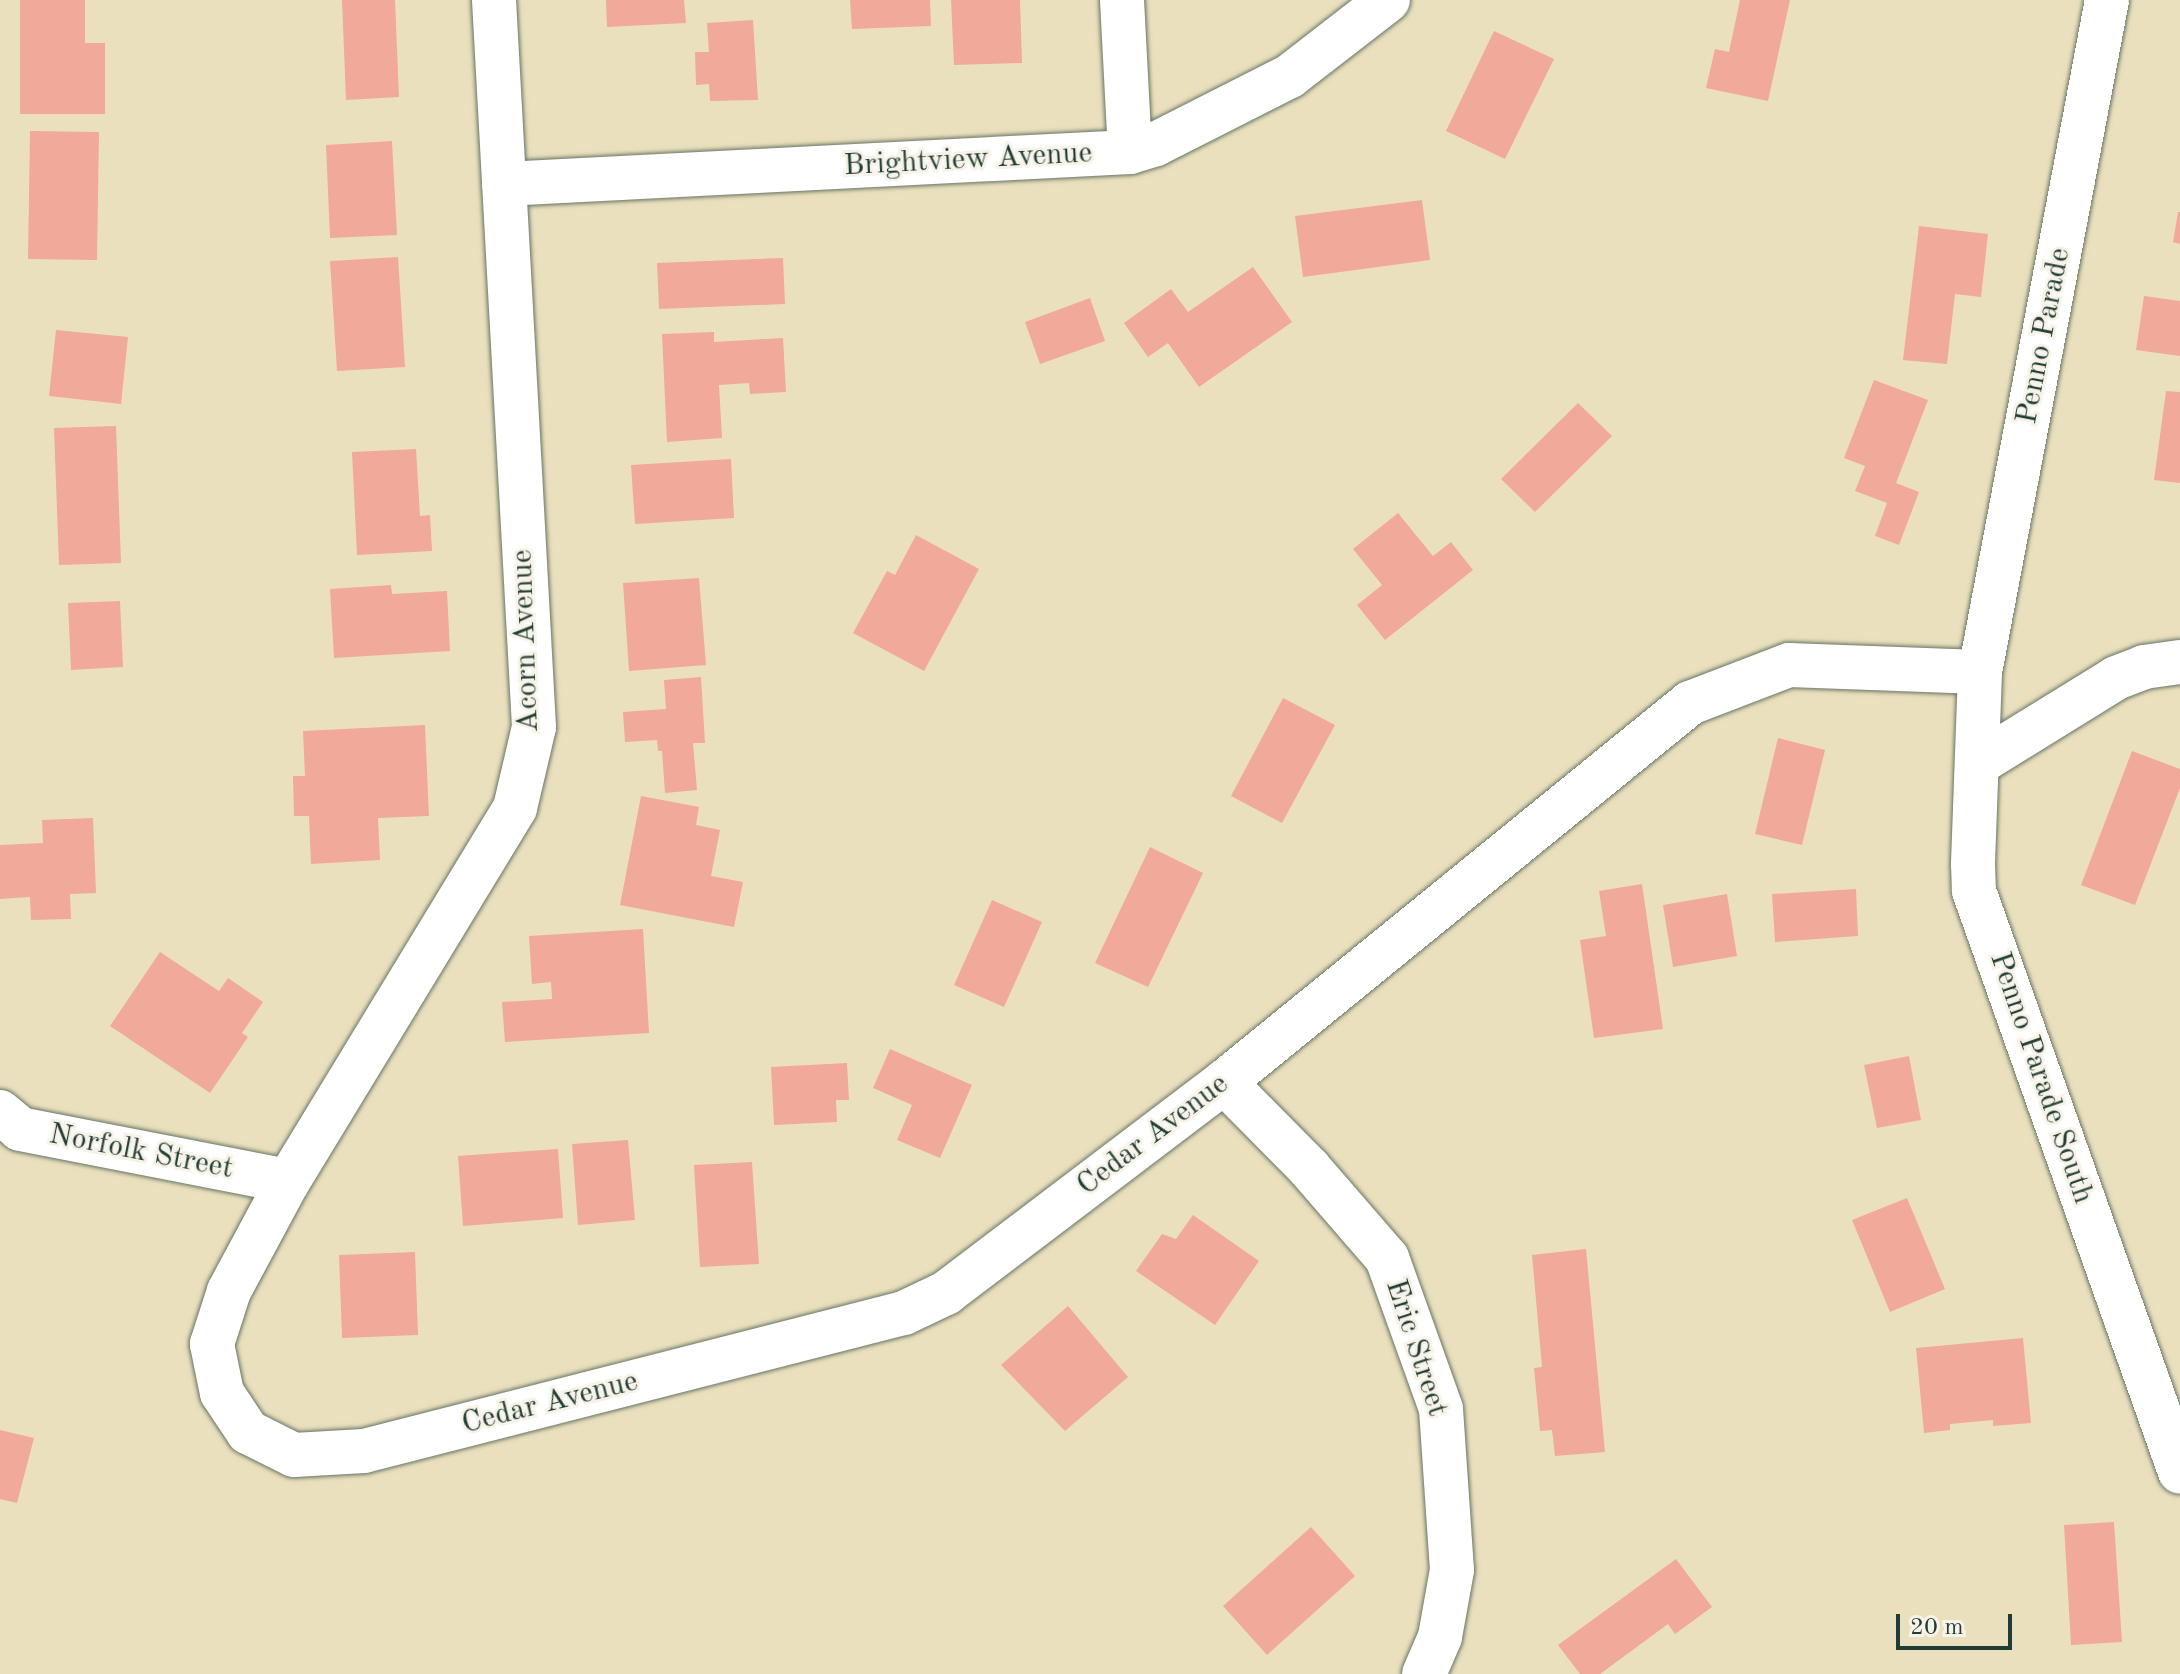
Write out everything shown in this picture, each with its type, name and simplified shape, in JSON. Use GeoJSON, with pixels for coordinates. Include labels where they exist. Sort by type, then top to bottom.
{"type":"FeatureCollection","features":[{"type":"Feature","properties":{"kind":"street","name":"Acorn Avenue"},"geometry":{"type":"LineString","coordinates":[[248,1432],[222,1393],[212,1344],[229,1291],[288,1181],[515,808],[534,727],[494,0]]}},
{"type":"Feature","properties":{"kind":"street"},"geometry":{"type":"LineString","coordinates":[[1122,0],[1130,152]]}},
{"type":"Feature","properties":{"kind":"street","name":"Brightview Avenue"},"geometry":{"type":"LineString","coordinates":[[504,184],[1130,152],[1156,144],[1290,76],[1388,0]]}},
{"type":"Feature","properties":{"kind":"street","name":"Penno Parade"},"geometry":{"type":"LineString","coordinates":[[1980,672],[2107,0]]}},
{"type":"Feature","properties":{"kind":"street"},"geometry":{"type":"LineString","coordinates":[[1977,764],[2116,678],[2144,667],[2180,662]]}},
{"type":"Feature","properties":{"kind":"street","name":"Cedar Avenue"},"geometry":{"type":"LineString","coordinates":[[248,1432],[294,1455],[364,1451],[904,1313],[946,1293],[1224,1082],[1690,703],[1789,665],[1980,672]]}},
{"type":"Feature","properties":{"kind":"street","name":"Penno Parade South"},"geometry":{"type":"LineString","coordinates":[[1980,672],[1974,891],[2180,1472]]}},
{"type":"Feature","properties":{"kind":"street","name":"Eric Street"},"geometry":{"type":"LineString","coordinates":[[1224,1082],[1309,1168],[1387,1258],[1441,1409],[1452,1570],[1440,1637],[1424,1674]]}},
{"type":"Feature","properties":{"kind":"street","name":"Norfolk Street"},"geometry":{"type":"LineString","coordinates":[[0,1112],[20,1129],[288,1181]]}},
{"type":"Feature","properties":{"kind":"building"},"geometry":{"type":"Polygon","coordinates":[[[20,0],[85,0],[85,43],[105,43],[105,114],[20,114],[20,0]]]}},
{"type":"Feature","properties":{"kind":"building"},"geometry":{"type":"Polygon","coordinates":[[[342,0],[395,0],[399,97],[346,100],[342,0]]]}},
{"type":"Feature","properties":{"kind":"building"},"geometry":{"type":"Polygon","coordinates":[[[606,0],[684,0],[686,23],[607,27],[606,0]]]}},
{"type":"Feature","properties":{"kind":"building"},"geometry":{"type":"Polygon","coordinates":[[[850,0],[930,0],[931,26],[852,29],[850,0]]]}},
{"type":"Feature","properties":{"kind":"building"},"geometry":{"type":"Polygon","coordinates":[[[951,0],[1020,0],[1022,63],[954,65],[951,0]]]}},
{"type":"Feature","properties":{"kind":"building"},"geometry":{"type":"Polygon","coordinates":[[[1740,0],[1790,0],[1768,101],[1706,88],[1715,49],[1729,52],[1740,0]]]}},
{"type":"Feature","properties":{"kind":"building"},"geometry":{"type":"Polygon","coordinates":[[[753,20],[758,100],[710,101],[709,84],[696,85],[695,52],[709,52],[707,23],[753,20]]]}},
{"type":"Feature","properties":{"kind":"building"},"geometry":{"type":"Polygon","coordinates":[[[1494,31],[1554,59],[1505,159],[1446,131],[1494,31]]]}},
{"type":"Feature","properties":{"kind":"building"},"geometry":{"type":"Polygon","coordinates":[[[30,131],[99,132],[97,260],[28,259],[30,131]]]}},
{"type":"Feature","properties":{"kind":"building"},"geometry":{"type":"Polygon","coordinates":[[[392,141],[397,235],[330,238],[326,145],[392,141]]]}},
{"type":"Feature","properties":{"kind":"building"},"geometry":{"type":"Polygon","coordinates":[[[1422,200],[1430,260],[1303,277],[1295,216],[1422,200]]]}},
{"type":"Feature","properties":{"kind":"building"},"geometry":{"type":"Polygon","coordinates":[[[2180,212],[2180,244],[2173,242],[2180,212]]]}},
{"type":"Feature","properties":{"kind":"building"},"geometry":{"type":"Polygon","coordinates":[[[1919,226],[1988,234],[1981,297],[1955,294],[1947,364],[1903,360],[1919,226]]]}},
{"type":"Feature","properties":{"kind":"building"},"geometry":{"type":"Polygon","coordinates":[[[398,257],[405,367],[337,371],[330,261],[398,257]]]}},
{"type":"Feature","properties":{"kind":"building"},"geometry":{"type":"Polygon","coordinates":[[[783,258],[785,304],[659,309],[657,263],[783,258]]]}},
{"type":"Feature","properties":{"kind":"building"},"geometry":{"type":"Polygon","coordinates":[[[1253,267],[1292,322],[1199,387],[1168,343],[1148,357],[1124,323],[1171,289],[1188,312],[1253,267]]]}},
{"type":"Feature","properties":{"kind":"building"},"geometry":{"type":"Polygon","coordinates":[[[2144,296],[2180,301],[2180,356],[2136,350],[2144,296]]]}},
{"type":"Feature","properties":{"kind":"building"},"geometry":{"type":"Polygon","coordinates":[[[1090,298],[1105,341],[1040,364],[1025,322],[1090,298]]]}},
{"type":"Feature","properties":{"kind":"building"},"geometry":{"type":"Polygon","coordinates":[[[56,330],[128,337],[121,404],[49,396],[56,330]]]}},
{"type":"Feature","properties":{"kind":"building"},"geometry":{"type":"Polygon","coordinates":[[[714,332],[714,342],[783,338],[786,392],[750,394],[749,383],[719,385],[722,438],[667,442],[662,334],[714,332]]]}},
{"type":"Feature","properties":{"kind":"building"},"geometry":{"type":"Polygon","coordinates":[[[1874,380],[1928,400],[1896,483],[1919,492],[1899,545],[1875,536],[1887,503],[1855,491],[1865,466],[1844,458],[1874,380]]]}},
{"type":"Feature","properties":{"kind":"building"},"geometry":{"type":"Polygon","coordinates":[[[2166,391],[2180,392],[2180,483],[2154,480],[2166,391]]]}},
{"type":"Feature","properties":{"kind":"building"},"geometry":{"type":"Polygon","coordinates":[[[1578,403],[1612,436],[1535,512],[1501,479],[1578,403]]]}},
{"type":"Feature","properties":{"kind":"building"},"geometry":{"type":"Polygon","coordinates":[[[116,426],[121,563],[59,565],[54,428],[116,426]]]}},
{"type":"Feature","properties":{"kind":"building"},"geometry":{"type":"Polygon","coordinates":[[[416,449],[420,516],[430,515],[432,551],[357,555],[352,452],[416,449]]]}},
{"type":"Feature","properties":{"kind":"building"},"geometry":{"type":"Polygon","coordinates":[[[731,459],[734,518],[635,524],[631,465],[731,459]]]}},
{"type":"Feature","properties":{"kind":"building"},"geometry":{"type":"Polygon","coordinates":[[[1398,513],[1433,556],[1451,542],[1473,570],[1385,640],[1357,605],[1382,585],[1353,549],[1398,513]]]}},
{"type":"Feature","properties":{"kind":"building"},"geometry":{"type":"Polygon","coordinates":[[[916,535],[979,569],[924,671],[853,633],[887,571],[895,575],[916,535]]]}},
{"type":"Feature","properties":{"kind":"building"},"geometry":{"type":"Polygon","coordinates":[[[699,578],[706,665],[629,671],[623,583],[699,578]]]}},
{"type":"Feature","properties":{"kind":"building"},"geometry":{"type":"Polygon","coordinates":[[[391,585],[392,594],[447,591],[450,651],[334,658],[330,589],[391,585]]]}},
{"type":"Feature","properties":{"kind":"building"},"geometry":{"type":"Polygon","coordinates":[[[120,601],[123,667],[71,670],[68,603],[120,601]]]}},
{"type":"Feature","properties":{"kind":"building"},"geometry":{"type":"Polygon","coordinates":[[[701,677],[705,743],[693,743],[697,790],[665,793],[662,751],[658,751],[657,740],[625,742],[623,712],[666,709],[664,680],[701,677]]]}},
{"type":"Feature","properties":{"kind":"building"},"geometry":{"type":"Polygon","coordinates":[[[1283,698],[1335,725],[1282,823],[1231,796],[1283,698]]]}},
{"type":"Feature","properties":{"kind":"building"},"geometry":{"type":"Polygon","coordinates":[[[425,725],[429,816],[378,818],[380,860],[311,864],[309,816],[294,816],[293,776],[305,776],[303,731],[425,725]]]}},
{"type":"Feature","properties":{"kind":"building"},"geometry":{"type":"Polygon","coordinates":[[[1778,738],[1825,750],[1802,845],[1755,834],[1778,738]]]}},
{"type":"Feature","properties":{"kind":"building"},"geometry":{"type":"Polygon","coordinates":[[[2132,751],[2180,769],[2180,788],[2135,905],[2081,885],[2132,751]]]}},
{"type":"Feature","properties":{"kind":"building"},"geometry":{"type":"Polygon","coordinates":[[[641,796],[699,807],[696,825],[720,830],[711,876],[743,882],[734,927],[620,905],[641,796]]]}},
{"type":"Feature","properties":{"kind":"building"},"geometry":{"type":"Polygon","coordinates":[[[93,818],[96,893],[70,894],[71,919],[31,920],[30,897],[0,899],[0,845],[43,843],[42,820],[93,818]]]}},
{"type":"Feature","properties":{"kind":"building"},"geometry":{"type":"Polygon","coordinates":[[[1150,847],[1203,873],[1148,987],[1095,963],[1150,847]]]}},
{"type":"Feature","properties":{"kind":"building"},"geometry":{"type":"Polygon","coordinates":[[[1642,884],[1663,1029],[1594,1038],[1580,940],[1606,936],[1599,891],[1642,884]]]}},
{"type":"Feature","properties":{"kind":"building"},"geometry":{"type":"Polygon","coordinates":[[[1856,889],[1858,936],[1775,942],[1772,894],[1856,889]]]}},
{"type":"Feature","properties":{"kind":"building"},"geometry":{"type":"Polygon","coordinates":[[[1727,894],[1737,956],[1673,967],[1663,905],[1727,894]]]}},
{"type":"Feature","properties":{"kind":"building"},"geometry":{"type":"Polygon","coordinates":[[[992,900],[1042,922],[1004,1007],[954,985],[992,900]]]}},
{"type":"Feature","properties":{"kind":"building"},"geometry":{"type":"Polygon","coordinates":[[[643,929],[649,1033],[505,1042],[502,1002],[552,999],[551,982],[532,984],[529,936],[643,929]]]}},
{"type":"Feature","properties":{"kind":"building"},"geometry":{"type":"Polygon","coordinates":[[[160,952],[219,991],[228,978],[263,1002],[242,1033],[248,1037],[210,1093],[110,1026],[160,952]]]}},
{"type":"Feature","properties":{"kind":"building"},"geometry":{"type":"Polygon","coordinates":[[[890,1049],[972,1085],[940,1158],[897,1140],[912,1105],[873,1088],[890,1049]]]}},
{"type":"Feature","properties":{"kind":"building"},"geometry":{"type":"Polygon","coordinates":[[[1909,1056],[1921,1120],[1877,1128],[1864,1065],[1909,1056]]]}},
{"type":"Feature","properties":{"kind":"building"},"geometry":{"type":"Polygon","coordinates":[[[847,1063],[849,1100],[836,1100],[837,1122],[774,1125],[771,1067],[847,1063]]]}},
{"type":"Feature","properties":{"kind":"building"},"geometry":{"type":"Polygon","coordinates":[[[628,1140],[635,1220],[578,1225],[572,1144],[628,1140]]]}},
{"type":"Feature","properties":{"kind":"building"},"geometry":{"type":"Polygon","coordinates":[[[558,1149],[563,1218],[463,1226],[458,1156],[558,1149]]]}},
{"type":"Feature","properties":{"kind":"building"},"geometry":{"type":"Polygon","coordinates":[[[752,1162],[759,1264],[700,1267],[694,1165],[752,1162]]]}},
{"type":"Feature","properties":{"kind":"building"},"geometry":{"type":"Polygon","coordinates":[[[1907,1198],[1945,1289],[1890,1312],[1852,1220],[1907,1198]]]}},
{"type":"Feature","properties":{"kind":"building"},"geometry":{"type":"Polygon","coordinates":[[[1193,1215],[1259,1261],[1215,1325],[1136,1271],[1162,1234],[1176,1239],[1193,1215]]]}},
{"type":"Feature","properties":{"kind":"building"},"geometry":{"type":"Polygon","coordinates":[[[1586,1249],[1605,1452],[1555,1456],[1552,1430],[1540,1431],[1534,1368],[1542,1367],[1532,1255],[1586,1249]]]}},
{"type":"Feature","properties":{"kind":"building"},"geometry":{"type":"Polygon","coordinates":[[[415,1252],[418,1335],[342,1338],[339,1255],[415,1252]]]}},
{"type":"Feature","properties":{"kind":"building"},"geometry":{"type":"Polygon","coordinates":[[[1068,1306],[1128,1377],[1065,1431],[1001,1365],[1068,1306]]]}},
{"type":"Feature","properties":{"kind":"building"},"geometry":{"type":"Polygon","coordinates":[[[2023,1338],[2031,1423],[1993,1426],[1993,1420],[1950,1424],[1950,1430],[1924,1433],[1916,1348],[2023,1338]]]}},
{"type":"Feature","properties":{"kind":"building"},"geometry":{"type":"Polygon","coordinates":[[[0,1430],[34,1438],[17,1503],[0,1499],[0,1430]]]}},
{"type":"Feature","properties":{"kind":"building"},"geometry":{"type":"Polygon","coordinates":[[[2114,1522],[2122,1642],[2071,1645],[2064,1525],[2114,1522]]]}},
{"type":"Feature","properties":{"kind":"building"},"geometry":{"type":"Polygon","coordinates":[[[1311,1527],[1355,1576],[1267,1655],[1223,1606],[1311,1527]]]}},
{"type":"Feature","properties":{"kind":"building"},"geometry":{"type":"Polygon","coordinates":[[[1676,1559],[1712,1607],[1675,1634],[1668,1624],[1600,1674],[1580,1674],[1558,1645],[1676,1559]]]}}]}
